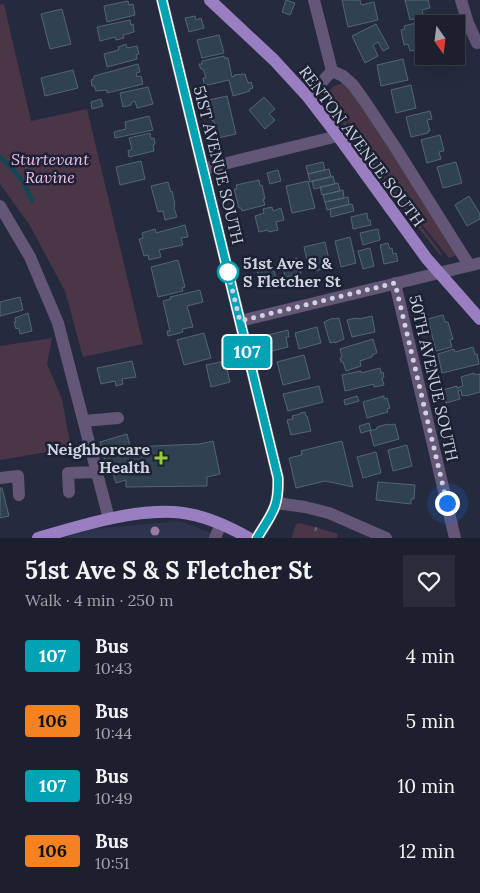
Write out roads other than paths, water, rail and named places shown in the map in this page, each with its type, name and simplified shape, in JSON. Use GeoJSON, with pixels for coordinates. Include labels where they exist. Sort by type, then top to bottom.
{"type":"FeatureCollection","features":[{"type":"Feature","properties":{"kind":"main road","name":"RENTON AVENUE SOUTH"},"geometry":{"type":"LineString","coordinates":[[210,0],[274,60],[308,97],[427,259],[480,320]]}},
{"type":"Feature","properties":{"kind":"main road"},"geometry":{"type":"LineString","coordinates":[[38,538],[108,519],[155,512],[191,514],[221,524],[249,538]]}},
{"type":"Feature","properties":{"kind":"street","name":"51ST AVENUE SOUTH"},"geometry":{"type":"LineString","coordinates":[[162,0],[278,478],[277,502],[273,513],[258,538]]}},
{"type":"Feature","properties":{"kind":"street"},"geometry":{"type":"LineString","coordinates":[[240,321],[474,264],[353,85],[343,76],[332,70],[314,0]]}},
{"type":"Feature","properties":{"kind":"street"},"geometry":{"type":"LineString","coordinates":[[461,0],[477,44]]}},
{"type":"Feature","properties":{"kind":"street"},"geometry":{"type":"LineString","coordinates":[[308,97],[332,70]]}},
{"type":"Feature","properties":{"kind":"street"},"geometry":{"type":"LineString","coordinates":[[203,169],[338,136]]}},
{"type":"Feature","properties":{"kind":"street"},"geometry":{"type":"LineString","coordinates":[[0,206],[30,257],[58,323],[108,519]]}},
{"type":"Feature","properties":{"kind":"street","name":"50TH AVENUE SOUTH"},"geometry":{"type":"LineString","coordinates":[[395,283],[455,538]]}},
{"type":"Feature","properties":{"kind":"street"},"geometry":{"type":"LineString","coordinates":[[84,421],[118,418]]}},
{"type":"Feature","properties":{"kind":"street"},"geometry":{"type":"LineString","coordinates":[[69,492],[68,473],[97,472]]}},
{"type":"Feature","properties":{"kind":"street"},"geometry":{"type":"LineString","coordinates":[[0,478],[18,476],[19,495]]}},
{"type":"Feature","properties":{"kind":"street"},"geometry":{"type":"LineString","coordinates":[[277,502],[329,513],[386,538]]}},
{"type":"Feature","properties":{"kind":"street"},"geometry":{"type":"LineString","coordinates":[[216,538],[221,524]]}},
{"type":"Feature","properties":{"kind":"waterway"},"geometry":{"type":"LineString","coordinates":[[0,157],[19,177],[32,201]]}},
{"type":"Feature","properties":{"kind":"place","name":"51st Ave S & S Fletcher St"},"geometry":{"type":"Point","coordinates":[228,272]}},
{"type":"Feature","properties":{"kind":"place","name":"Neighborcare Health"},"geometry":{"type":"Point","coordinates":[161,458]}},
{"type":"Feature","properties":{"kind":"park label","name":"Sturtevant Ravine"},"geometry":{"type":"Point","coordinates":[50,168]}}]}
